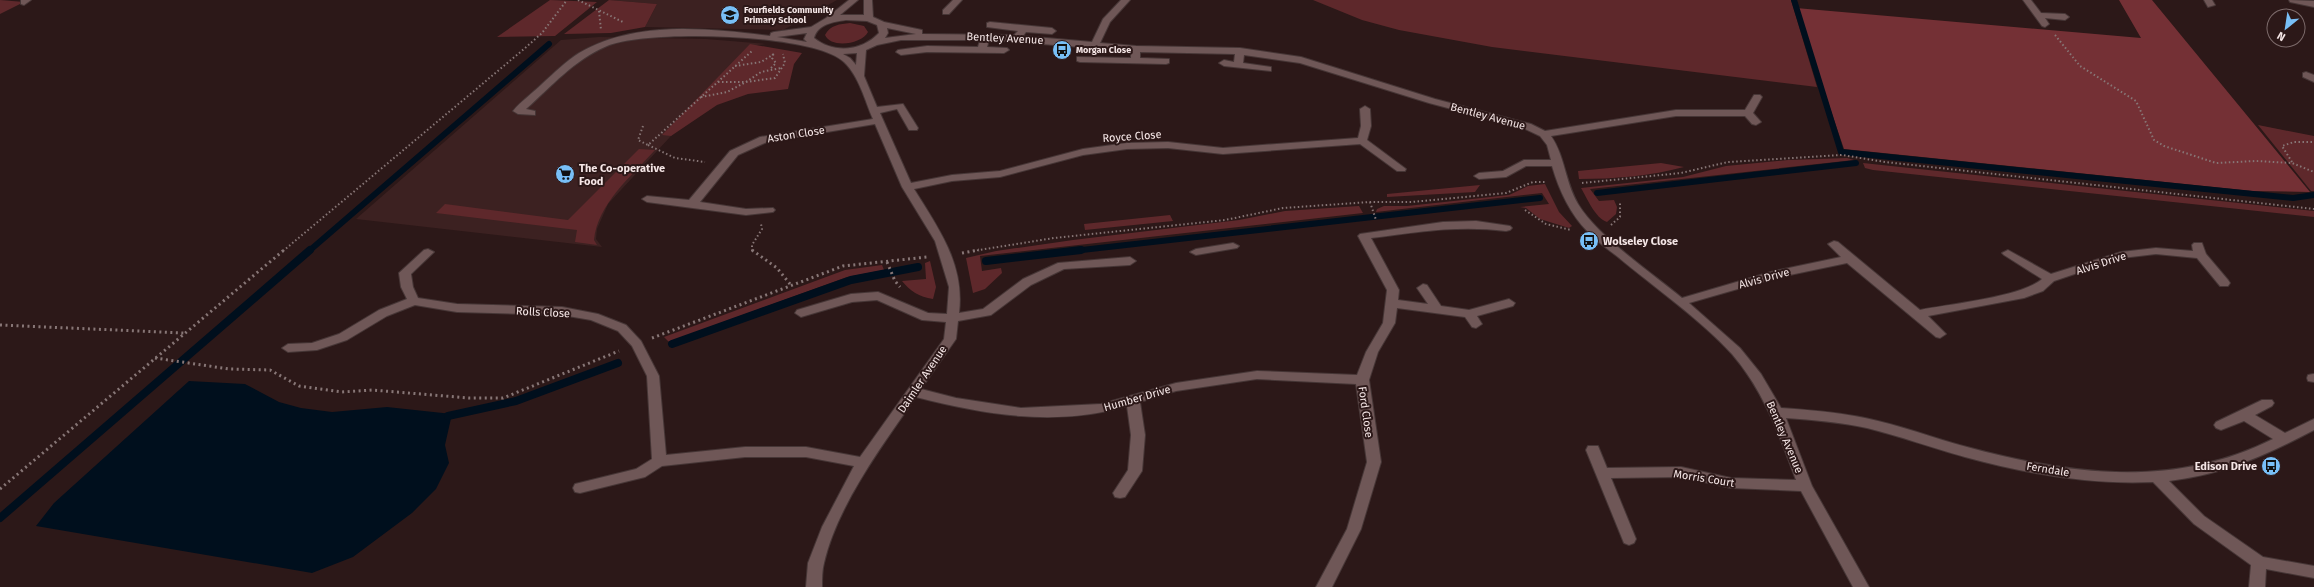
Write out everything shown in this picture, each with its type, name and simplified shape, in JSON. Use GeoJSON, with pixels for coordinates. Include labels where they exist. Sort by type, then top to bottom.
{"type":"FeatureCollection","features":[{"type":"Feature","properties":{"kind":"street"},"geometry":{"type":"LineString","coordinates":[[762,37],[813,29],[827,21],[854,0]]}},
{"type":"Feature","properties":{"kind":"street"},"geometry":{"type":"LineString","coordinates":[[827,21],[846,17],[869,18],[868,0]]}},
{"type":"Feature","properties":{"kind":"street"},"geometry":{"type":"LineString","coordinates":[[946,12],[958,0]]}},
{"type":"Feature","properties":{"kind":"street"},"geometry":{"type":"LineString","coordinates":[[1095,45],[1106,21],[1126,0]]}},
{"type":"Feature","properties":{"kind":"street"},"geometry":{"type":"LineString","coordinates":[[2027,0],[2045,24]]}},
{"type":"Feature","properties":{"kind":"street"},"geometry":{"type":"LineString","coordinates":[[2292,0],[2314,4]]}},
{"type":"Feature","properties":{"kind":"street"},"geometry":{"type":"LineString","coordinates":[[2039,15],[2065,17]]}},
{"type":"Feature","properties":{"kind":"street","name":"Bentley Avenue"},"geometry":{"type":"LineString","coordinates":[[869,18],[881,24],[944,36]]}},
{"type":"Feature","properties":{"kind":"street"},"geometry":{"type":"LineString","coordinates":[[876,42],[884,33],[881,24]]}},
{"type":"Feature","properties":{"kind":"street"},"geometry":{"type":"LineString","coordinates":[[990,25],[1052,31]]}},
{"type":"Feature","properties":{"kind":"street"},"geometry":{"type":"LineString","coordinates":[[813,29],[808,39],[816,46]]}},
{"type":"Feature","properties":{"kind":"street"},"geometry":{"type":"LineString","coordinates":[[1018,38],[1024,29]]}},
{"type":"Feature","properties":{"kind":"street"},"geometry":{"type":"LineString","coordinates":[[532,113],[518,111],[582,55],[602,45],[646,36],[692,32],[762,37],[816,46],[831,51]]}},
{"type":"Feature","properties":{"kind":"street","name":"Bentley Avenue"},"geometry":{"type":"LineString","coordinates":[[831,51],[862,48],[876,42],[901,37],[944,36],[1018,38],[1136,49],[1240,51],[1301,60],[1432,101],[1527,126],[1544,134],[1552,145],[1562,182],[1573,205],[1592,230],[1681,302],[1736,351],[1756,377],[1777,412],[1805,486],[1861,587]]}},
{"type":"Feature","properties":{"kind":"street"},"geometry":{"type":"LineString","coordinates":[[981,50],[986,37]]}},
{"type":"Feature","properties":{"kind":"street","name":"Daimler Avenue"},"geometry":{"type":"LineString","coordinates":[[859,76],[862,48]]}},
{"type":"Feature","properties":{"kind":"street"},"geometry":{"type":"LineString","coordinates":[[901,52],[927,49],[1004,50]]}},
{"type":"Feature","properties":{"kind":"street"},"geometry":{"type":"LineString","coordinates":[[1134,61],[1136,49]]}},
{"type":"Feature","properties":{"kind":"street","name":"Daimler Avenue"},"geometry":{"type":"LineString","coordinates":[[814,587],[816,563],[829,527],[863,463],[950,339],[955,287],[941,241],[907,187],[859,76],[847,60],[831,51]]}},
{"type":"Feature","properties":{"kind":"street"},"geometry":{"type":"LineString","coordinates":[[1238,65],[1240,51]]}},
{"type":"Feature","properties":{"kind":"street"},"geometry":{"type":"LineString","coordinates":[[1080,59],[1166,61]]}},
{"type":"Feature","properties":{"kind":"street"},"geometry":{"type":"LineString","coordinates":[[1224,63],[1268,69]]}},
{"type":"Feature","properties":{"kind":"street"},"geometry":{"type":"LineString","coordinates":[[1748,113],[1757,97]]}},
{"type":"Feature","properties":{"kind":"street","name":"Aston Close"},"geometry":{"type":"LineString","coordinates":[[692,204],[734,153],[764,138],[876,116],[900,106],[913,128]]}},
{"type":"Feature","properties":{"kind":"street"},"geometry":{"type":"LineString","coordinates":[[1364,109],[1366,126],[1362,141],[1401,169]]}},
{"type":"Feature","properties":{"kind":"street"},"geometry":{"type":"LineString","coordinates":[[1544,134],[1676,113],[1748,113],[1756,122]]}},
{"type":"Feature","properties":{"kind":"street","name":"Royce Close"},"geometry":{"type":"LineString","coordinates":[[907,187],[952,178],[1000,174],[1083,152],[1127,146],[1168,145],[1223,151],[1362,141]]}},
{"type":"Feature","properties":{"kind":"street"},"geometry":{"type":"LineString","coordinates":[[1478,176],[1506,174],[1524,163],[1557,163]]}},
{"type":"Feature","properties":{"kind":"street"},"geometry":{"type":"LineString","coordinates":[[647,199],[746,212],[769,210]]}},
{"type":"Feature","properties":{"kind":"street"},"geometry":{"type":"LineString","coordinates":[[1381,228],[1476,224],[1506,228]]}},
{"type":"Feature","properties":{"kind":"street","name":"Ford Close"},"geometry":{"type":"LineString","coordinates":[[1324,587],[1354,529],[1374,462],[1362,380],[1372,352],[1389,323],[1393,290],[1364,236],[1381,228]]}},
{"type":"Feature","properties":{"kind":"street"},"geometry":{"type":"LineString","coordinates":[[1834,244],[1849,259],[1919,314],[1940,334]]}},
{"type":"Feature","properties":{"kind":"street"},"geometry":{"type":"LineString","coordinates":[[1196,252],[1233,246]]}},
{"type":"Feature","properties":{"kind":"street","name":"Alvis Drive"},"geometry":{"type":"LineString","coordinates":[[1919,314],[2020,294],[2039,288],[2050,278],[2121,255],[2156,251],[2199,250],[2224,283]]}},
{"type":"Feature","properties":{"kind":"street"},"geometry":{"type":"LineString","coordinates":[[414,302],[407,287],[405,274],[428,252]]}},
{"type":"Feature","properties":{"kind":"street"},"geometry":{"type":"LineString","coordinates":[[2008,253],[2050,278]]}},
{"type":"Feature","properties":{"kind":"street","name":"Alvis Drive"},"geometry":{"type":"LineString","coordinates":[[1681,302],[1774,275],[1849,259]]}},
{"type":"Feature","properties":{"kind":"street"},"geometry":{"type":"LineString","coordinates":[[801,313],[851,298],[878,296],[926,317],[952,318],[987,312],[1027,282],[1062,266],[1130,261]]}},
{"type":"Feature","properties":{"kind":"street"},"geometry":{"type":"LineString","coordinates":[[1423,288],[1437,309]]}},
{"type":"Feature","properties":{"kind":"street","name":"Rolls Close"},"geometry":{"type":"LineString","coordinates":[[288,348],[313,347],[343,337],[383,313],[414,302],[457,308],[562,311],[594,317],[622,328],[637,344],[653,376],[659,461]]}},
{"type":"Feature","properties":{"kind":"street"},"geometry":{"type":"LineString","coordinates":[[1392,303],[1437,309],[1473,319],[1509,303]]}},
{"type":"Feature","properties":{"kind":"street","name":"Humber Drive"},"geometry":{"type":"LineString","coordinates":[[914,392],[956,403],[1021,413],[1101,409],[1176,387],[1257,374],[1362,380]]}},
{"type":"Feature","properties":{"kind":"street"},"geometry":{"type":"LineString","coordinates":[[1120,493],[1135,471],[1138,434],[1133,400]]}},
{"type":"Feature","properties":{"kind":"street"},"geometry":{"type":"LineString","coordinates":[[2221,425],[2245,415],[2267,403]]}},
{"type":"Feature","properties":{"kind":"street","name":"Ferndale"},"geometry":{"type":"LineString","coordinates":[[1777,412],[1833,417],[1866,423],[1966,453],[2049,471],[2104,477],[2158,478],[2215,468],[2244,458],[2314,424]]}},
{"type":"Feature","properties":{"kind":"street"},"geometry":{"type":"LineString","coordinates":[[2245,415],[2283,439]]}},
{"type":"Feature","properties":{"kind":"street"},"geometry":{"type":"LineString","coordinates":[[1593,450],[1629,540]]}},
{"type":"Feature","properties":{"kind":"street"},"geometry":{"type":"LineString","coordinates":[[580,488],[640,473],[659,461],[745,452],[806,452],[863,463]]}},
{"type":"Feature","properties":{"kind":"street","name":"Morris Court"},"geometry":{"type":"LineString","coordinates":[[1602,473],[1681,472],[1731,484],[1805,486]]}},
{"type":"Feature","properties":{"kind":"street"},"geometry":{"type":"LineString","coordinates":[[2158,478],[2199,520],[2259,562],[2314,572]]}},
{"type":"Feature","properties":{"kind":"street"},"geometry":{"type":"LineString","coordinates":[[2257,587],[2259,562]]}},
{"type":"Feature","properties":{"kind":"path"},"geometry":{"type":"LineString","coordinates":[[0,489],[524,49],[542,33],[567,0]]}},
{"type":"Feature","properties":{"kind":"path"},"geometry":{"type":"LineString","coordinates":[[578,0],[631,26],[646,36]]}},
{"type":"Feature","properties":{"kind":"path"},"geometry":{"type":"LineString","coordinates":[[2045,24],[2080,66],[2136,101],[2154,140],[2164,146],[2216,163],[2256,161],[2292,163],[2314,172]]}},
{"type":"Feature","properties":{"kind":"path"},"geometry":{"type":"LineString","coordinates":[[648,145],[735,66],[762,37]]}},
{"type":"Feature","properties":{"kind":"path"},"geometry":{"type":"LineString","coordinates":[[717,82],[769,80],[778,75],[784,63],[782,53],[787,52]]}},
{"type":"Feature","properties":{"kind":"path"},"geometry":{"type":"LineString","coordinates":[[735,66],[761,62],[773,54],[772,58],[776,63],[771,69]]}},
{"type":"Feature","properties":{"kind":"path"},"geometry":{"type":"LineString","coordinates":[[700,97],[727,92],[761,72],[782,68]]}},
{"type":"Feature","properties":{"kind":"path"},"geometry":{"type":"LineString","coordinates":[[642,126],[638,140],[675,158],[724,165]]}},
{"type":"Feature","properties":{"kind":"path"},"geometry":{"type":"LineString","coordinates":[[2292,163],[2282,146],[2294,142],[2314,142]]}},
{"type":"Feature","properties":{"kind":"path"},"geometry":{"type":"LineString","coordinates":[[1370,202],[1372,211],[1381,228]]}},
{"type":"Feature","properties":{"kind":"path"},"geometry":{"type":"LineString","coordinates":[[1525,210],[1534,218],[1563,230],[1582,232],[1614,224],[1620,217],[1620,202]]}},
{"type":"Feature","properties":{"kind":"path"},"geometry":{"type":"LineString","coordinates":[[761,222],[762,229],[752,245],[752,251],[777,268],[790,284]]}},
{"type":"Feature","properties":{"kind":"path"},"geometry":{"type":"LineString","coordinates":[[887,262],[895,281]]}},
{"type":"Feature","properties":{"kind":"path"},"geometry":{"type":"LineString","coordinates":[[0,325],[185,333]]}},
{"type":"Feature","properties":{"kind":"path"},"geometry":{"type":"LineString","coordinates":[[155,358],[195,364]]}},
{"type":"Feature","properties":{"kind":"shaded area"},"geometry":{"type":"Polygon","coordinates":[[[0,0],[24,2],[0,14],[0,0]]]}},
{"type":"Feature","properties":{"kind":"shaded area"},"geometry":{"type":"Polygon","coordinates":[[[550,0],[597,2],[555,36],[497,37],[550,0]]]}},
{"type":"Feature","properties":{"kind":"shaded area","name":"Fourfields Community Primary School"},"geometry":{"type":"Polygon","coordinates":[[[609,0],[837,0],[783,30],[645,27],[657,4],[609,0]]]}},
{"type":"Feature","properties":{"kind":"shaded area"},"geometry":{"type":"Polygon","coordinates":[[[609,0],[657,4],[645,27],[611,33],[564,34],[609,0]]]}},
{"type":"Feature","properties":{"kind":"shaded area"},"geometry":{"type":"Polygon","coordinates":[[[1313,0],[1791,0],[1817,87],[1492,47],[1399,30],[1362,20],[1313,0]]]}},
{"type":"Feature","properties":{"kind":"shaded area"},"geometry":{"type":"Polygon","coordinates":[[[2119,0],[2152,0],[2310,192],[2252,191],[1844,149],[1796,8],[2141,38],[2119,0]]]}},
{"type":"Feature","properties":{"kind":"shaded area"},"geometry":{"type":"Polygon","coordinates":[[[850,23],[864,26],[868,32],[860,40],[846,43],[833,42],[825,35],[832,27],[850,23]]]}},
{"type":"Feature","properties":{"kind":"shaded area"},"geometry":{"type":"Polygon","coordinates":[[[599,37],[706,39],[766,44],[757,45],[744,57],[608,204],[597,229],[596,239],[602,247],[356,219],[561,40],[599,37]]]}},
{"type":"Feature","properties":{"kind":"shaded area"},"geometry":{"type":"Polygon","coordinates":[[[750,44],[802,53],[794,64],[788,89],[748,94],[717,105],[671,136],[662,135],[750,44]]]}},
{"type":"Feature","properties":{"kind":"shaded area"},"geometry":{"type":"Polygon","coordinates":[[[2258,125],[2314,136],[2314,191],[2311,191],[2258,125]]]}},
{"type":"Feature","properties":{"kind":"shaded area"},"geometry":{"type":"Polygon","coordinates":[[[639,149],[655,150],[617,191],[609,202],[597,227],[594,240],[597,245],[575,242],[577,230],[436,213],[445,204],[568,220],[639,149]]]}},
{"type":"Feature","properties":{"kind":"shaded area"},"geometry":{"type":"Polygon","coordinates":[[[1847,158],[1854,160],[1590,189],[1599,201],[1614,200],[1617,207],[1616,214],[1607,222],[1595,212],[1581,188],[1683,177],[1726,166],[1788,160],[1847,158]]]}},
{"type":"Feature","properties":{"kind":"shaded area"},"geometry":{"type":"Polygon","coordinates":[[[1661,163],[1684,167],[1659,173],[1579,179],[1578,171],[1661,163]]]}},
{"type":"Feature","properties":{"kind":"shaded area"},"geometry":{"type":"Polygon","coordinates":[[[1863,163],[2314,211],[2314,217],[1873,170],[1865,168],[1863,163]]]}},
{"type":"Feature","properties":{"kind":"shaded area"},"geometry":{"type":"Polygon","coordinates":[[[1545,184],[1559,212],[1572,226],[1569,228],[1540,219],[1526,208],[1520,207],[1549,204],[1542,193],[1376,212],[1377,209],[1384,206],[1407,206],[1509,195],[1528,186],[1545,184]]]}},
{"type":"Feature","properties":{"kind":"shaded area"},"geometry":{"type":"Polygon","coordinates":[[[1480,185],[1475,192],[1387,197],[1387,194],[1480,185]]]}},
{"type":"Feature","properties":{"kind":"shaded area"},"geometry":{"type":"Polygon","coordinates":[[[1359,206],[1363,213],[980,256],[982,271],[1001,268],[1002,273],[985,289],[973,293],[966,258],[996,251],[1239,220],[1285,211],[1359,206]]]}},
{"type":"Feature","properties":{"kind":"shaded area"},"geometry":{"type":"Polygon","coordinates":[[[1170,215],[1173,221],[1085,230],[1084,224],[1170,215]]]}},
{"type":"Feature","properties":{"kind":"shaded area"},"geometry":{"type":"Polygon","coordinates":[[[930,261],[936,287],[933,299],[923,297],[915,293],[902,281],[926,279],[925,263],[930,261]]]}},
{"type":"Feature","properties":{"kind":"shaded area"},"geometry":{"type":"Polygon","coordinates":[[[882,265],[884,270],[847,277],[669,342],[664,337],[845,270],[882,265]]]}},
{"type":"Feature","properties":{"kind":"water"},"geometry":{"type":"Polygon","coordinates":[[[189,381],[245,384],[279,402],[301,408],[332,412],[387,407],[452,414],[445,445],[449,463],[436,489],[412,513],[353,557],[312,573],[36,526],[54,503],[189,381]]]}},
{"type":"Feature","properties":{"kind":"waterway"},"geometry":{"type":"LineString","coordinates":[[1794,0],[1841,152],[2293,198],[2314,195]]}},
{"type":"Feature","properties":{"kind":"waterway"},"geometry":{"type":"LineString","coordinates":[[309,251],[549,44]]}},
{"type":"Feature","properties":{"kind":"waterway"},"geometry":{"type":"LineString","coordinates":[[1597,193],[1856,163]]}},
{"type":"Feature","properties":{"kind":"waterway"},"geometry":{"type":"LineString","coordinates":[[1073,251],[1540,198]]}},
{"type":"Feature","properties":{"kind":"waterway"},"geometry":{"type":"LineString","coordinates":[[0,518],[310,250]]}},
{"type":"Feature","properties":{"kind":"waterway"},"geometry":{"type":"LineString","coordinates":[[986,261],[1081,250]]}},
{"type":"Feature","properties":{"kind":"waterway"},"geometry":{"type":"LineString","coordinates":[[672,344],[851,280],[918,267]]}},
{"type":"Feature","properties":{"kind":"waterway"},"geometry":{"type":"LineString","coordinates":[[448,416],[516,401],[618,363]]}},
{"type":"Feature","properties":{"kind":"place","name":"Fourfields Community Primary School"},"geometry":{"type":"Point","coordinates":[730,15]}},
{"type":"Feature","properties":{"kind":"place","name":"Morgan Close"},"geometry":{"type":"Point","coordinates":[1062,50]}},
{"type":"Feature","properties":{"kind":"place","name":"The Co-operative Food"},"geometry":{"type":"Point","coordinates":[565,174]}},
{"type":"Feature","properties":{"kind":"place","name":"Wolseley Close"},"geometry":{"type":"Point","coordinates":[1589,241]}},
{"type":"Feature","properties":{"kind":"place","name":"Edison Drive"},"geometry":{"type":"Point","coordinates":[2271,466]}}]}
